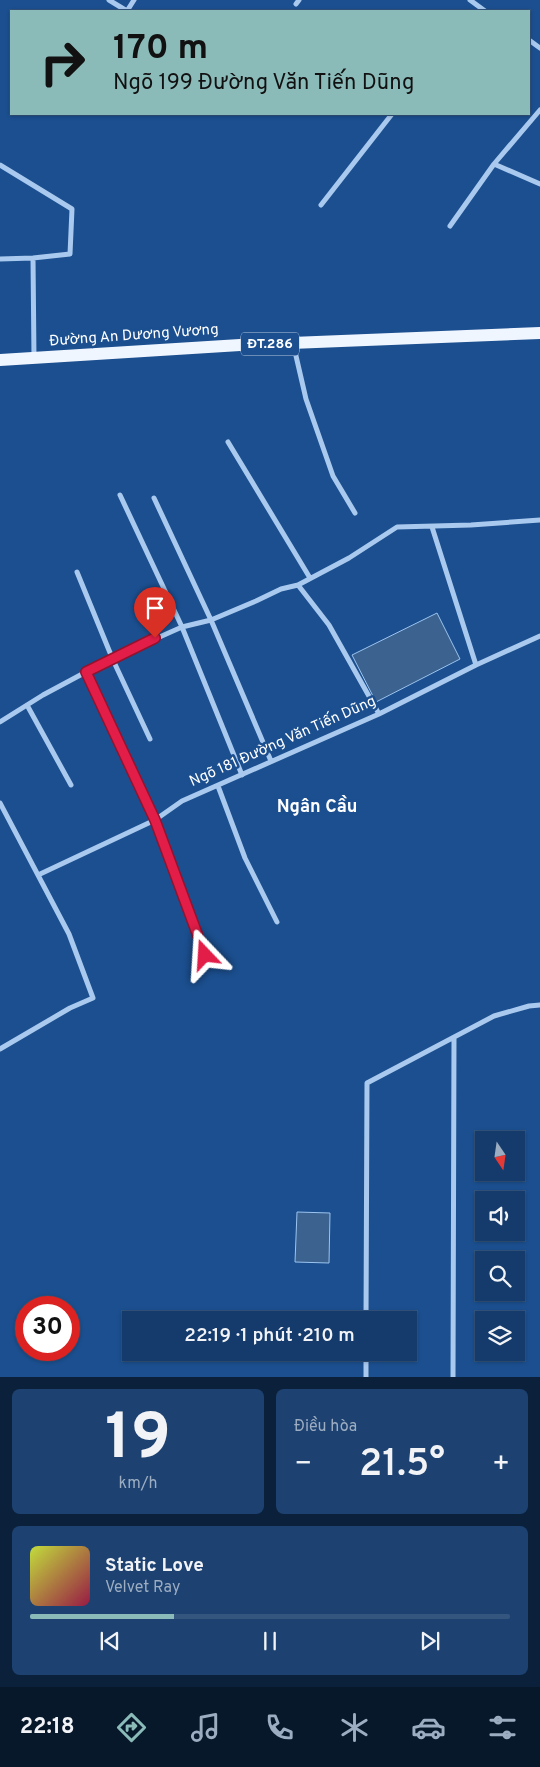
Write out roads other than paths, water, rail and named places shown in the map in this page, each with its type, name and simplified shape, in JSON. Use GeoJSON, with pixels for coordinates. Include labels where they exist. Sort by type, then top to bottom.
{"type":"FeatureCollection","features":[{"type":"Feature","properties":{"kind":"main road","name":"Đường An Dương Vương"},"geometry":{"type":"LineString","coordinates":[[0,360],[293,343],[540,333]]}},
{"type":"Feature","properties":{"kind":"street"},"geometry":{"type":"LineString","coordinates":[[108,0],[125,10]]}},
{"type":"Feature","properties":{"kind":"street"},"geometry":{"type":"LineString","coordinates":[[470,0],[484,10]]}},
{"type":"Feature","properties":{"kind":"street"},"geometry":{"type":"LineString","coordinates":[[473,10],[477,5]]}},
{"type":"Feature","properties":{"kind":"street"},"geometry":{"type":"LineString","coordinates":[[450,226],[494,164],[540,110]]}},
{"type":"Feature","properties":{"kind":"street"},"geometry":{"type":"LineString","coordinates":[[321,205],[391,115]]}},
{"type":"Feature","properties":{"kind":"street"},"geometry":{"type":"LineString","coordinates":[[494,164],[540,184]]}},
{"type":"Feature","properties":{"kind":"street"},"geometry":{"type":"LineString","coordinates":[[0,165],[72,210],[70,254],[0,259]]}},
{"type":"Feature","properties":{"kind":"street"},"geometry":{"type":"LineString","coordinates":[[33,258],[34,358]]}},
{"type":"Feature","properties":{"kind":"street"},"geometry":{"type":"LineString","coordinates":[[293,343],[306,399],[333,476],[355,513]]}},
{"type":"Feature","properties":{"kind":"street"},"geometry":{"type":"LineString","coordinates":[[228,442],[310,578]]}},
{"type":"Feature","properties":{"kind":"street"},"geometry":{"type":"LineString","coordinates":[[120,496],[182,627],[242,775]]}},
{"type":"Feature","properties":{"kind":"street"},"geometry":{"type":"LineString","coordinates":[[154,498],[210,620],[270,761]]}},
{"type":"Feature","properties":{"kind":"street"},"geometry":{"type":"LineString","coordinates":[[0,722],[86,672],[155,638],[182,627],[210,620],[281,589],[298,585],[349,558],[397,527],[432,527],[540,520]]}},
{"type":"Feature","properties":{"kind":"street"},"geometry":{"type":"LineString","coordinates":[[432,527],[476,665]]}},
{"type":"Feature","properties":{"kind":"street"},"geometry":{"type":"LineString","coordinates":[[77,572],[112,660],[150,739]]}},
{"type":"Feature","properties":{"kind":"street"},"geometry":{"type":"LineString","coordinates":[[298,585],[329,625],[379,714]]}},
{"type":"Feature","properties":{"kind":"street","name":"Ngõ 181 Đường Văn Tiến Dũng"},"geometry":{"type":"LineString","coordinates":[[38,875],[155,820],[182,801],[379,714],[476,665],[540,636]]}},
{"type":"Feature","properties":{"kind":"street"},"geometry":{"type":"LineString","coordinates":[[86,672],[155,820],[205,955]]}},
{"type":"Feature","properties":{"kind":"street"},"geometry":{"type":"LineString","coordinates":[[27,705],[71,785]]}},
{"type":"Feature","properties":{"kind":"street"},"geometry":{"type":"LineString","coordinates":[[218,786],[246,858],[277,922]]}},
{"type":"Feature","properties":{"kind":"street"},"geometry":{"type":"LineString","coordinates":[[0,803],[69,934],[93,998],[70,1008],[0,1049]]}},
{"type":"Feature","properties":{"kind":"street"},"geometry":{"type":"LineString","coordinates":[[366,1311],[367,1083],[494,1016],[529,1006],[540,1005]]}},
{"type":"Feature","properties":{"kind":"street"},"geometry":{"type":"LineString","coordinates":[[452,1377],[454,1038]]}},
{"type":"Feature","properties":{"kind":"street"},"geometry":{"type":"LineString","coordinates":[[366,1361],[366,1377]]}},
{"type":"Feature","properties":{"kind":"water"},"geometry":{"type":"Polygon","coordinates":[[[437,613],[460,659],[376,702],[352,655],[437,613]]]}},
{"type":"Feature","properties":{"kind":"water"},"geometry":{"type":"Polygon","coordinates":[[[297,1212],[330,1213],[329,1263],[295,1262],[297,1212]]]}},
{"type":"Feature","properties":{"kind":"district","name":"Ngân Cầu"},"geometry":{"type":"Point","coordinates":[317,807]}}]}
